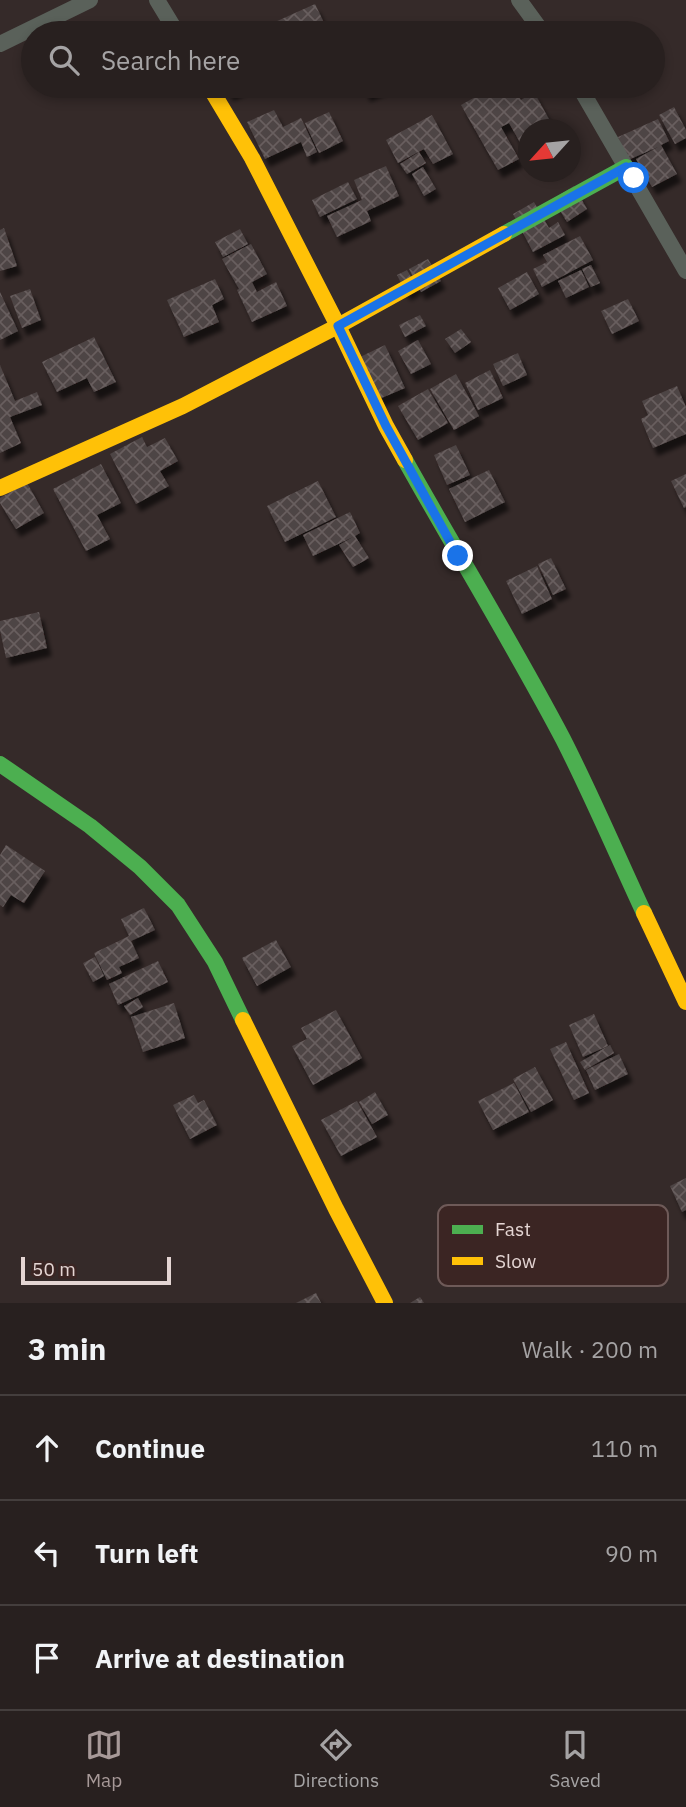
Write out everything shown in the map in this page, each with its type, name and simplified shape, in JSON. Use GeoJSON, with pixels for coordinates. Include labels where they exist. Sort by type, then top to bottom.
{"type":"FeatureCollection","features":[{"type":"Feature","properties":{"kind":"street"},"geometry":{"type":"LineString","coordinates":[[47,21],[90,0]]}},
{"type":"Feature","properties":{"kind":"street"},"geometry":{"type":"LineString","coordinates":[[157,0],[170,21]]}},
{"type":"Feature","properties":{"kind":"street"},"geometry":{"type":"LineString","coordinates":[[519,0],[534,21]]}},
{"type":"Feature","properties":{"kind":"street"},"geometry":{"type":"LineString","coordinates":[[0,44],[21,34]]}},
{"type":"Feature","properties":{"kind":"street"},"geometry":{"type":"LineString","coordinates":[[216,98],[252,158],[386,426],[564,741],[686,1002]]}},
{"type":"Feature","properties":{"kind":"street"},"geometry":{"type":"LineString","coordinates":[[586,98],[686,271]]}},
{"type":"Feature","properties":{"kind":"street"},"geometry":{"type":"LineString","coordinates":[[0,488],[183,407],[338,326],[626,167]]}},
{"type":"Feature","properties":{"kind":"street"},"geometry":{"type":"LineString","coordinates":[[0,764],[90,826],[140,867],[178,905],[215,962],[385,1303]]}},
{"type":"Feature","properties":{"kind":"building"},"geometry":{"type":"Polygon","coordinates":[[[315,4],[323,21],[277,21],[315,4]]]}},
{"type":"Feature","properties":{"kind":"building"},"geometry":{"type":"Polygon","coordinates":[[[474,98],[537,98],[549,119],[518,119],[518,139],[509,123],[501,127],[518,160],[498,170],[461,105],[474,98]]]}},
{"type":"Feature","properties":{"kind":"building"},"geometry":{"type":"Polygon","coordinates":[[[674,107],[686,130],[686,138],[675,144],[659,115],[674,107]]]}},
{"type":"Feature","properties":{"kind":"building"},"geometry":{"type":"Polygon","coordinates":[[[274,110],[283,127],[301,118],[317,152],[307,157],[301,142],[265,159],[247,122],[274,110]]]}},
{"type":"Feature","properties":{"kind":"building"},"geometry":{"type":"Polygon","coordinates":[[[329,112],[343,141],[319,153],[305,123],[329,112]]]}},
{"type":"Feature","properties":{"kind":"building"},"geometry":{"type":"Polygon","coordinates":[[[432,115],[453,154],[433,164],[424,149],[398,163],[386,140],[432,115]]]}},
{"type":"Feature","properties":{"kind":"building"},"geometry":{"type":"Polygon","coordinates":[[[658,119],[669,141],[661,145],[677,174],[652,187],[636,159],[658,147],[628,160],[618,137],[658,119]]]}},
{"type":"Feature","properties":{"kind":"building"},"geometry":{"type":"Polygon","coordinates":[[[419,152],[426,163],[407,174],[400,164],[419,152]]]}},
{"type":"Feature","properties":{"kind":"building"},"geometry":{"type":"Polygon","coordinates":[[[386,166],[399,196],[367,211],[371,221],[337,237],[327,216],[362,200],[354,180],[386,166]]]}},
{"type":"Feature","properties":{"kind":"building"},"geometry":{"type":"Polygon","coordinates":[[[423,167],[436,189],[424,196],[412,174],[423,167]]]}},
{"type":"Feature","properties":{"kind":"building"},"geometry":{"type":"Polygon","coordinates":[[[348,182],[357,199],[320,217],[312,200],[348,182]]]}},
{"type":"Feature","properties":{"kind":"building"},"geometry":{"type":"Polygon","coordinates":[[[574,186],[587,209],[567,222],[553,199],[574,186]]]}},
{"type":"Feature","properties":{"kind":"building"},"geometry":{"type":"Polygon","coordinates":[[[534,202],[549,228],[558,222],[565,235],[533,252],[513,214],[534,202]]]}},
{"type":"Feature","properties":{"kind":"building"},"geometry":{"type":"Polygon","coordinates":[[[4,228],[17,266],[0,271],[0,230],[4,228]]]}},
{"type":"Feature","properties":{"kind":"building"},"geometry":{"type":"Polygon","coordinates":[[[240,229],[248,244],[223,257],[215,242],[240,229]]]}},
{"type":"Feature","properties":{"kind":"building"},"geometry":{"type":"Polygon","coordinates":[[[580,236],[593,260],[542,287],[533,269],[547,262],[543,255],[580,236]]]}},
{"type":"Feature","properties":{"kind":"building"},"geometry":{"type":"Polygon","coordinates":[[[251,244],[267,274],[252,282],[257,292],[276,282],[287,306],[252,322],[237,290],[239,289],[222,259],[251,244]]]}},
{"type":"Feature","properties":{"kind":"building"},"geometry":{"type":"Polygon","coordinates":[[[428,259],[441,281],[421,292],[409,269],[428,259]]]}},
{"type":"Feature","properties":{"kind":"building"},"geometry":{"type":"Polygon","coordinates":[[[591,265],[600,283],[591,287],[582,269],[591,265]]]}},
{"type":"Feature","properties":{"kind":"building"},"geometry":{"type":"Polygon","coordinates":[[[407,270],[417,287],[406,293],[397,275],[407,270]]]}},
{"type":"Feature","properties":{"kind":"building"},"geometry":{"type":"Polygon","coordinates":[[[581,270],[589,287],[566,298],[558,281],[581,270]]]}},
{"type":"Feature","properties":{"kind":"building"},"geometry":{"type":"Polygon","coordinates":[[[527,272],[539,294],[510,310],[498,288],[527,272]]]}},
{"type":"Feature","properties":{"kind":"building"},"geometry":{"type":"Polygon","coordinates":[[[215,279],[224,299],[212,305],[219,322],[184,337],[167,300],[215,279]]]}},
{"type":"Feature","properties":{"kind":"building"},"geometry":{"type":"Polygon","coordinates":[[[30,289],[41,320],[22,328],[10,296],[30,289]]]}},
{"type":"Feature","properties":{"kind":"building"},"geometry":{"type":"Polygon","coordinates":[[[0,292],[18,331],[0,340],[0,292]]]}},
{"type":"Feature","properties":{"kind":"building"},"geometry":{"type":"Polygon","coordinates":[[[628,299],[639,321],[612,334],[601,311],[628,299]]]}},
{"type":"Feature","properties":{"kind":"building"},"geometry":{"type":"Polygon","coordinates":[[[420,315],[426,326],[405,337],[399,325],[420,315]]]}},
{"type":"Feature","properties":{"kind":"building"},"geometry":{"type":"Polygon","coordinates":[[[461,329],[471,342],[455,353],[445,339],[461,329]]]}},
{"type":"Feature","properties":{"kind":"building"},"geometry":{"type":"Polygon","coordinates":[[[94,337],[116,382],[94,392],[87,378],[57,392],[42,362],[94,337]]]}},
{"type":"Feature","properties":{"kind":"building"},"geometry":{"type":"Polygon","coordinates":[[[418,340],[431,364],[411,374],[398,351],[418,340]]]}},
{"type":"Feature","properties":{"kind":"building"},"geometry":{"type":"Polygon","coordinates":[[[385,345],[405,388],[379,399],[360,357],[385,345]]]}},
{"type":"Feature","properties":{"kind":"building"},"geometry":{"type":"Polygon","coordinates":[[[518,353],[527,375],[503,386],[493,364],[518,353]]]}},
{"type":"Feature","properties":{"kind":"building"},"geometry":{"type":"Polygon","coordinates":[[[0,365],[15,401],[37,392],[42,405],[10,417],[21,443],[0,453],[0,365]]]}},
{"type":"Feature","properties":{"kind":"building"},"geometry":{"type":"Polygon","coordinates":[[[490,370],[503,398],[478,410],[465,383],[490,370]]]}},
{"type":"Feature","properties":{"kind":"building"},"geometry":{"type":"Polygon","coordinates":[[[456,374],[479,416],[454,430],[430,389],[456,374]]]}},
{"type":"Feature","properties":{"kind":"building"},"geometry":{"type":"Polygon","coordinates":[[[677,386],[686,407],[686,434],[653,448],[641,419],[648,415],[642,401],[677,386]]]}},
{"type":"Feature","properties":{"kind":"building"},"geometry":{"type":"Polygon","coordinates":[[[428,389],[448,423],[418,440],[398,406],[428,389]]]}},
{"type":"Feature","properties":{"kind":"building"},"geometry":{"type":"Polygon","coordinates":[[[142,437],[147,447],[165,438],[178,461],[160,471],[169,486],[136,504],[110,454],[142,437]]]}},
{"type":"Feature","properties":{"kind":"building"},"geometry":{"type":"Polygon","coordinates":[[[456,445],[470,475],[447,485],[434,455],[456,445]]]}},
{"type":"Feature","properties":{"kind":"building"},"geometry":{"type":"Polygon","coordinates":[[[101,464],[121,503],[97,515],[110,539],[86,551],[53,489],[101,464]]]}},
{"type":"Feature","properties":{"kind":"building"},"geometry":{"type":"Polygon","coordinates":[[[489,470],[505,502],[465,522],[449,489],[489,470]]]}},
{"type":"Feature","properties":{"kind":"building"},"geometry":{"type":"Polygon","coordinates":[[[686,474],[686,507],[684,508],[671,481],[686,474]]]}},
{"type":"Feature","properties":{"kind":"building"},"geometry":{"type":"Polygon","coordinates":[[[318,481],[336,517],[285,542],[267,506],[318,481]]]}},
{"type":"Feature","properties":{"kind":"building"},"geometry":{"type":"Polygon","coordinates":[[[27,483],[44,513],[16,529],[0,503],[0,498],[27,483]]]}},
{"type":"Feature","properties":{"kind":"building"},"geometry":{"type":"Polygon","coordinates":[[[350,512],[360,533],[355,536],[369,558],[353,567],[339,545],[353,537],[313,556],[303,535],[350,512]]]}},
{"type":"Feature","properties":{"kind":"building"},"geometry":{"type":"Polygon","coordinates":[[[551,558],[566,589],[553,595],[538,564],[551,558]]]}},
{"type":"Feature","properties":{"kind":"building"},"geometry":{"type":"Polygon","coordinates":[[[537,566],[552,599],[522,614],[506,581],[537,566]]]}},
{"type":"Feature","properties":{"kind":"building"},"geometry":{"type":"Polygon","coordinates":[[[39,612],[47,648],[6,658],[0,621],[39,612]]]}},
{"type":"Feature","properties":{"kind":"building"},"geometry":{"type":"Polygon","coordinates":[[[6,845],[45,871],[24,903],[11,895],[3,907],[0,905],[0,855],[6,845]]]}},
{"type":"Feature","properties":{"kind":"building"},"geometry":{"type":"Polygon","coordinates":[[[144,908],[155,930],[131,941],[139,958],[119,967],[122,973],[107,980],[94,953],[129,936],[121,919],[144,908]]]}},
{"type":"Feature","properties":{"kind":"building"},"geometry":{"type":"Polygon","coordinates":[[[276,940],[291,967],[257,986],[242,958],[276,940]]]}},
{"type":"Feature","properties":{"kind":"building"},"geometry":{"type":"Polygon","coordinates":[[[95,957],[104,976],[93,982],[83,963],[95,957]]]}},
{"type":"Feature","properties":{"kind":"building"},"geometry":{"type":"Polygon","coordinates":[[[158,961],[168,982],[118,1005],[109,984],[158,961]]]}},
{"type":"Feature","properties":{"kind":"building"},"geometry":{"type":"Polygon","coordinates":[[[138,998],[143,1007],[130,1015],[124,1006],[138,998]]]}},
{"type":"Feature","properties":{"kind":"building"},"geometry":{"type":"Polygon","coordinates":[[[174,1003],[185,1038],[143,1052],[131,1017],[174,1003]]]}},
{"type":"Feature","properties":{"kind":"building"},"geometry":{"type":"Polygon","coordinates":[[[336,1010],[362,1058],[313,1085],[292,1046],[307,1039],[301,1028],[336,1010]]]}},
{"type":"Feature","properties":{"kind":"building"},"geometry":{"type":"Polygon","coordinates":[[[594,1014],[608,1046],[583,1057],[569,1025],[594,1014]]]}},
{"type":"Feature","properties":{"kind":"building"},"geometry":{"type":"Polygon","coordinates":[[[566,1042],[589,1093],[574,1100],[550,1049],[566,1042]]]}},
{"type":"Feature","properties":{"kind":"building"},"geometry":{"type":"Polygon","coordinates":[[[610,1045],[614,1053],[585,1070],[580,1062],[610,1045]]]}},
{"type":"Feature","properties":{"kind":"building"},"geometry":{"type":"Polygon","coordinates":[[[619,1054],[628,1074],[595,1090],[586,1070],[619,1054]]]}},
{"type":"Feature","properties":{"kind":"building"},"geometry":{"type":"Polygon","coordinates":[[[535,1067],[553,1100],[531,1112],[513,1079],[535,1067]]]}},
{"type":"Feature","properties":{"kind":"building"},"geometry":{"type":"Polygon","coordinates":[[[514,1083],[529,1112],[493,1130],[478,1101],[514,1083]]]}},
{"type":"Feature","properties":{"kind":"building"},"geometry":{"type":"Polygon","coordinates":[[[375,1092],[388,1115],[372,1124],[359,1102],[375,1092]]]}},
{"type":"Feature","properties":{"kind":"building"},"geometry":{"type":"Polygon","coordinates":[[[194,1095],[198,1103],[204,1100],[217,1125],[190,1139],[173,1105],[194,1095]]]}},
{"type":"Feature","properties":{"kind":"building"},"geometry":{"type":"Polygon","coordinates":[[[357,1101],[377,1137],[341,1156],[321,1120],[357,1101]]]}},
{"type":"Feature","properties":{"kind":"building"},"geometry":{"type":"Polygon","coordinates":[[[686,1178],[686,1210],[682,1212],[670,1186],[686,1178]]]}},
{"type":"Feature","properties":{"kind":"building"},"geometry":{"type":"Polygon","coordinates":[[[316,1293],[321,1303],[296,1303],[316,1293]]]}},
{"type":"Feature","properties":{"kind":"building"},"geometry":{"type":"Polygon","coordinates":[[[420,1297],[424,1303],[410,1303],[420,1297]]]}},
{"type":"Feature","properties":{"kind":"traffic: fast"},"geometry":{"type":"LineString","coordinates":[[504,234],[626,167]]}},
{"type":"Feature","properties":{"kind":"traffic: fast"},"geometry":{"type":"LineString","coordinates":[[405,460],[563,739],[644,913]]}},
{"type":"Feature","properties":{"kind":"traffic: fast"},"geometry":{"type":"LineString","coordinates":[[0,764],[90,826],[140,867],[178,905],[215,962],[243,1020]]}},
{"type":"Feature","properties":{"kind":"traffic: slow"},"geometry":{"type":"LineString","coordinates":[[216,98],[252,158],[405,460]]}},
{"type":"Feature","properties":{"kind":"traffic: slow"},"geometry":{"type":"LineString","coordinates":[[0,488],[183,406],[338,326],[504,234]]}},
{"type":"Feature","properties":{"kind":"traffic: slow"},"geometry":{"type":"LineString","coordinates":[[644,913],[686,1002]]}},
{"type":"Feature","properties":{"kind":"traffic: slow"},"geometry":{"type":"LineString","coordinates":[[243,1020],[385,1303]]}},
{"type":"Feature","properties":{"kind":"route"},"geometry":{"type":"LineString","coordinates":[[458,556],[386,426],[338,326],[626,167],[634,178]]}}]}
